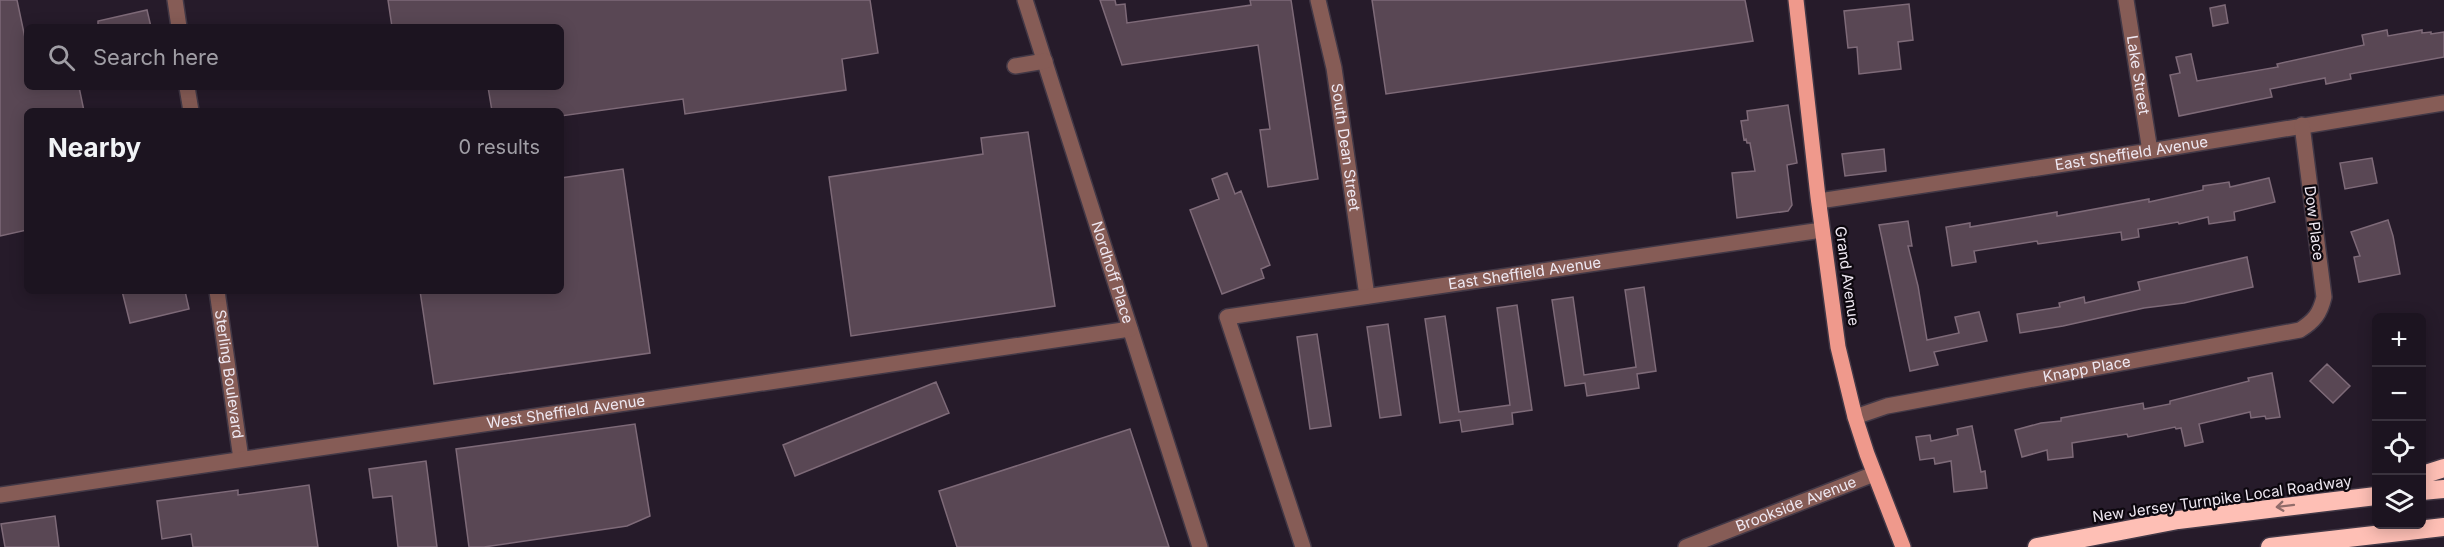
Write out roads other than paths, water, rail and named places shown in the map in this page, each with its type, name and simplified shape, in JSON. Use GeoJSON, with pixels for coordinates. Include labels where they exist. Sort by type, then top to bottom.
{"type":"FeatureCollection","features":[{"type":"Feature","properties":{"kind":"highway"},"geometry":{"type":"LineString","coordinates":[[2426,473],[2444,468]]}},
{"type":"Feature","properties":{"kind":"highway"},"geometry":{"type":"LineString","coordinates":[[2426,491],[2444,489]]}},
{"type":"Feature","properties":{"kind":"highway"},"geometry":{"type":"LineString","coordinates":[[2343,499],[2372,490]]}},
{"type":"Feature","properties":{"kind":"highway","name":"New Jersey Turnpike Local Roadway"},"geometry":{"type":"LineString","coordinates":[[2037,547],[2178,520],[2372,496]]}},
{"type":"Feature","properties":{"kind":"highway"},"geometry":{"type":"LineString","coordinates":[[2270,547],[2444,527]]}},
{"type":"Feature","properties":{"kind":"main road","name":"Grand Avenue"},"geometry":{"type":"LineString","coordinates":[[1796,0],[1822,230],[1838,347],[1855,417],[1874,474],[1903,547]]}},
{"type":"Feature","properties":{"kind":"street"},"geometry":{"type":"LineString","coordinates":[[175,0],[178,24]]}},
{"type":"Feature","properties":{"kind":"street","name":"Nordhoff Place"},"geometry":{"type":"LineString","coordinates":[[1025,0],[1200,547]]}},
{"type":"Feature","properties":{"kind":"street","name":"South Dean Street"},"geometry":{"type":"LineString","coordinates":[[1318,0],[1334,68],[1367,296]]}},
{"type":"Feature","properties":{"kind":"street","name":"Lake Street"},"geometry":{"type":"LineString","coordinates":[[2126,0],[2150,151]]}},
{"type":"Feature","properties":{"kind":"street"},"geometry":{"type":"LineString","coordinates":[[1016,66],[1045,61]]}},
{"type":"Feature","properties":{"kind":"street"},"geometry":{"type":"LineString","coordinates":[[188,90],[190,108]]}},
{"type":"Feature","properties":{"kind":"street","name":"East Sheffield Avenue"},"geometry":{"type":"LineString","coordinates":[[1819,201],[2150,151],[2444,103]]}},
{"type":"Feature","properties":{"kind":"street","name":"Dow Place"},"geometry":{"type":"LineString","coordinates":[[2302,125],[2324,297],[2316,318]]}},
{"type":"Feature","properties":{"kind":"street","name":"East Sheffield Avenue"},"geometry":{"type":"LineString","coordinates":[[1303,547],[1227,317],[1822,230]]}},
{"type":"Feature","properties":{"kind":"street","name":"Sterling Boulevard"},"geometry":{"type":"LineString","coordinates":[[217,294],[241,459]]}},
{"type":"Feature","properties":{"kind":"street","name":"Knapp Place"},"geometry":{"type":"LineString","coordinates":[[1855,417],[1887,406],[2300,330],[2316,318]]}},
{"type":"Feature","properties":{"kind":"street","name":"West Sheffield Avenue"},"geometry":{"type":"LineString","coordinates":[[0,495],[1130,329]]}},
{"type":"Feature","properties":{"kind":"street","name":"Brookside Avenue"},"geometry":{"type":"LineString","coordinates":[[1686,547],[1874,474]]}}]}
